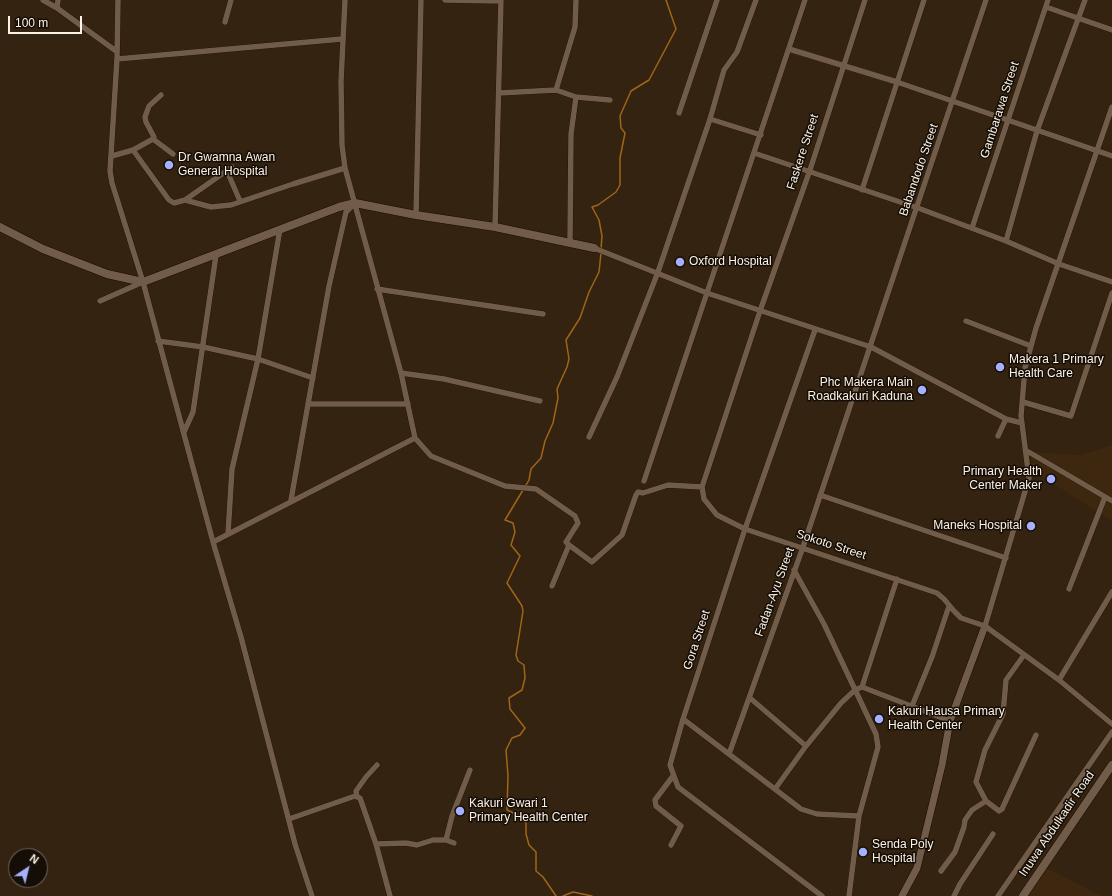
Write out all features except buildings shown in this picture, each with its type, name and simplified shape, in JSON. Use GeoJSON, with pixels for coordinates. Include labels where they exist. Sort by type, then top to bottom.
{"type":"FeatureCollection","features":[{"type":"Feature","properties":{"kind":"main road"},"geometry":{"type":"LineString","coordinates":[[0,227],[43,249],[107,274],[143,282],[339,207],[355,203],[416,215],[495,227],[594,248]]}},
{"type":"Feature","properties":{"kind":"main road","name":"Inuwa Abdulkadir Road"},"geometry":{"type":"LineString","coordinates":[[1023,896],[1112,765]]}},
{"type":"Feature","properties":{"kind":"street"},"geometry":{"type":"LineString","coordinates":[[43,0],[58,8],[116,51]]}},
{"type":"Feature","properties":{"kind":"street"},"geometry":{"type":"LineString","coordinates":[[58,0],[58,8]]}},
{"type":"Feature","properties":{"kind":"street"},"geometry":{"type":"LineString","coordinates":[[118,0],[112,183],[143,282],[213,542],[241,637],[289,819],[312,896]]}},
{"type":"Feature","properties":{"kind":"street"},"geometry":{"type":"LineString","coordinates":[[225,22],[230,0]]}},
{"type":"Feature","properties":{"kind":"street"},"geometry":{"type":"LineString","coordinates":[[345,0],[341,81],[342,138],[345,168],[401,374],[415,438],[431,456],[505,486],[525,488],[542,492],[577,519],[578,523],[566,542],[592,562],[622,535],[638,492],[643,493],[668,485],[702,487],[760,311]]}},
{"type":"Feature","properties":{"kind":"street"},"geometry":{"type":"LineString","coordinates":[[416,215],[421,0]]}},
{"type":"Feature","properties":{"kind":"street"},"geometry":{"type":"LineString","coordinates":[[446,0],[501,1],[495,227]]}},
{"type":"Feature","properties":{"kind":"street"},"geometry":{"type":"LineString","coordinates":[[556,90],[575,27],[576,0]]}},
{"type":"Feature","properties":{"kind":"street"},"geometry":{"type":"LineString","coordinates":[[679,113],[717,0]]}},
{"type":"Feature","properties":{"kind":"street"},"geometry":{"type":"LineString","coordinates":[[589,437],[617,377],[658,272],[710,119],[724,70],[737,52],[756,0]]}},
{"type":"Feature","properties":{"kind":"street"},"geometry":{"type":"LineString","coordinates":[[644,481],[805,0]]}},
{"type":"Feature","properties":{"kind":"street","name":"Faskere Street"},"geometry":{"type":"LineString","coordinates":[[760,311],[810,170],[865,0]]}},
{"type":"Feature","properties":{"kind":"street"},"geometry":{"type":"LineString","coordinates":[[862,190],[924,0]]}},
{"type":"Feature","properties":{"kind":"street","name":"Babandodo Street"},"geometry":{"type":"LineString","coordinates":[[871,347],[986,0]]}},
{"type":"Feature","properties":{"kind":"street","name":"Gambarawa Street"},"geometry":{"type":"LineString","coordinates":[[972,228],[1048,0]]}},
{"type":"Feature","properties":{"kind":"street"},"geometry":{"type":"LineString","coordinates":[[1006,241],[1037,131],[1085,0]]}},
{"type":"Feature","properties":{"kind":"street"},"geometry":{"type":"LineString","coordinates":[[1046,7],[1112,30]]}},
{"type":"Feature","properties":{"kind":"street"},"geometry":{"type":"LineString","coordinates":[[117,59],[342,39]]}},
{"type":"Feature","properties":{"kind":"street"},"geometry":{"type":"LineString","coordinates":[[789,49],[897,82],[1112,156]]}},
{"type":"Feature","properties":{"kind":"street"},"geometry":{"type":"LineString","coordinates":[[499,93],[556,90],[576,96],[610,100]]}},
{"type":"Feature","properties":{"kind":"street"},"geometry":{"type":"LineString","coordinates":[[161,95],[150,106],[145,117],[146,122],[154,137],[153,139],[173,154]]}},
{"type":"Feature","properties":{"kind":"street"},"geometry":{"type":"LineString","coordinates":[[570,242],[571,134],[576,96]]}},
{"type":"Feature","properties":{"kind":"street"},"geometry":{"type":"LineString","coordinates":[[902,896],[917,868],[926,840],[950,720],[985,626],[1029,478],[1027,451],[1022,423],[1025,368],[1031,346],[1112,107]]}},
{"type":"Feature","properties":{"kind":"street"},"geometry":{"type":"LineString","coordinates":[[710,119],[761,135]]}},
{"type":"Feature","properties":{"kind":"street"},"geometry":{"type":"LineString","coordinates":[[112,156],[133,150],[153,139]]}},
{"type":"Feature","properties":{"kind":"street"},"geometry":{"type":"LineString","coordinates":[[133,150],[169,200],[174,203],[185,200],[230,169],[240,201]]}},
{"type":"Feature","properties":{"kind":"street"},"geometry":{"type":"LineString","coordinates":[[754,153],[810,170],[862,190],[918,208],[1006,241],[1059,264],[1112,282]]}},
{"type":"Feature","properties":{"kind":"street"},"geometry":{"type":"LineString","coordinates":[[185,200],[211,207],[232,206],[240,201],[345,168]]}},
{"type":"Feature","properties":{"kind":"street"},"geometry":{"type":"LineString","coordinates":[[291,500],[329,286],[346,212],[355,203]]}},
{"type":"Feature","properties":{"kind":"street"},"geometry":{"type":"LineString","coordinates":[[228,534],[232,468],[258,359],[280,229]]}},
{"type":"Feature","properties":{"kind":"street"},"geometry":{"type":"LineString","coordinates":[[594,248],[658,272],[707,293],[815,330],[871,347],[1006,419],[1022,423]]}},
{"type":"Feature","properties":{"kind":"street"},"geometry":{"type":"LineString","coordinates":[[184,432],[193,412],[216,255]]}},
{"type":"Feature","properties":{"kind":"street"},"geometry":{"type":"LineString","coordinates":[[100,301],[143,282]]}},
{"type":"Feature","properties":{"kind":"street"},"geometry":{"type":"LineString","coordinates":[[377,288],[543,314]]}},
{"type":"Feature","properties":{"kind":"street"},"geometry":{"type":"LineString","coordinates":[[1023,402],[1071,416],[1112,293]]}},
{"type":"Feature","properties":{"kind":"street"},"geometry":{"type":"LineString","coordinates":[[966,321],[1031,346]]}},
{"type":"Feature","properties":{"kind":"street","name":"Gora Street"},"geometry":{"type":"LineString","coordinates":[[673,776],[670,765],[683,719],[745,529],[815,330]]}},
{"type":"Feature","properties":{"kind":"street"},"geometry":{"type":"LineString","coordinates":[[158,342],[203,347],[258,359],[313,378]]}},
{"type":"Feature","properties":{"kind":"street","name":"Fadan-Ayu Street"},"geometry":{"type":"LineString","coordinates":[[729,754],[803,547],[871,347]]}},
{"type":"Feature","properties":{"kind":"street"},"geometry":{"type":"LineString","coordinates":[[401,374],[444,379],[540,401]]}},
{"type":"Feature","properties":{"kind":"street"},"geometry":{"type":"LineString","coordinates":[[309,404],[408,404]]}},
{"type":"Feature","properties":{"kind":"street"},"geometry":{"type":"LineString","coordinates":[[998,436],[1006,419]]}},
{"type":"Feature","properties":{"kind":"street"},"geometry":{"type":"LineString","coordinates":[[213,542],[291,500],[415,438]]}},
{"type":"Feature","properties":{"kind":"street"},"geometry":{"type":"LineString","coordinates":[[1027,451],[1112,501]]}},
{"type":"Feature","properties":{"kind":"street","name":"Sokoto Street"},"geometry":{"type":"LineString","coordinates":[[702,487],[704,499],[717,515],[745,529],[803,547],[937,593],[944,598],[949,606],[961,618],[985,626],[1059,680],[1112,724]]}},
{"type":"Feature","properties":{"kind":"street"},"geometry":{"type":"LineString","coordinates":[[820,495],[1006,558]]}},
{"type":"Feature","properties":{"kind":"street"},"geometry":{"type":"LineString","coordinates":[[1069,589],[1105,497]]}},
{"type":"Feature","properties":{"kind":"street"},"geometry":{"type":"LineString","coordinates":[[552,586],[569,545]]}},
{"type":"Feature","properties":{"kind":"street"},"geometry":{"type":"LineString","coordinates":[[794,570],[824,624],[876,734],[878,747],[859,816],[849,896]]}},
{"type":"Feature","properties":{"kind":"street"},"geometry":{"type":"LineString","coordinates":[[862,687],[897,579]]}},
{"type":"Feature","properties":{"kind":"street"},"geometry":{"type":"LineString","coordinates":[[1059,680],[1112,592]]}},
{"type":"Feature","properties":{"kind":"street"},"geometry":{"type":"LineString","coordinates":[[912,706],[932,656],[949,606]]}},
{"type":"Feature","properties":{"kind":"street"},"geometry":{"type":"LineString","coordinates":[[1024,655],[1006,680],[1003,714],[985,750],[976,782],[986,801],[999,811],[1002,809],[1036,735]]}},
{"type":"Feature","properties":{"kind":"street"},"geometry":{"type":"LineString","coordinates":[[775,789],[806,746],[841,703],[855,690],[862,687],[950,720]]}},
{"type":"Feature","properties":{"kind":"street"},"geometry":{"type":"LineString","coordinates":[[750,698],[806,746]]}},
{"type":"Feature","properties":{"kind":"street"},"geometry":{"type":"LineString","coordinates":[[683,719],[801,809],[817,814],[859,816]]}},
{"type":"Feature","properties":{"kind":"street"},"geometry":{"type":"LineString","coordinates":[[998,896],[1112,732]]}},
{"type":"Feature","properties":{"kind":"street"},"geometry":{"type":"LineString","coordinates":[[377,765],[355,792],[357,797],[362,800],[390,896]]}},
{"type":"Feature","properties":{"kind":"street"},"geometry":{"type":"LineString","coordinates":[[446,840],[452,816],[470,770]]}},
{"type":"Feature","properties":{"kind":"street"},"geometry":{"type":"LineString","coordinates":[[671,845],[681,826],[656,806],[654,800],[673,776],[678,787],[822,896]]}},
{"type":"Feature","properties":{"kind":"street"},"geometry":{"type":"LineString","coordinates":[[289,819],[357,797]]}},
{"type":"Feature","properties":{"kind":"street"},"geometry":{"type":"LineString","coordinates":[[941,872],[955,852],[965,820],[972,810],[986,801]]}},
{"type":"Feature","properties":{"kind":"street"},"geometry":{"type":"LineString","coordinates":[[954,896],[960,884],[993,834]]}},
{"type":"Feature","properties":{"kind":"street"},"geometry":{"type":"LineString","coordinates":[[376,844],[406,843],[417,845],[433,840],[446,840],[454,843]]}},
{"type":"Feature","properties":{"kind":"shaded area"},"geometry":{"type":"Polygon","coordinates":[[[1112,445],[1112,521],[1030,469],[1033,452],[1080,455],[1112,445]]]}},
{"type":"Feature","properties":{"kind":"shaded area"},"geometry":{"type":"Polygon","coordinates":[[[1039,864],[1102,896],[1017,896],[1039,864]]]}},
{"type":"Feature","properties":{"kind":"waterway"},"geometry":{"type":"LineString","coordinates":[[601,249],[602,236],[599,220],[592,207],[598,205],[616,192],[620,185],[620,158],[625,133],[621,128],[620,116],[631,91],[649,80],[676,29],[666,0]]}},
{"type":"Feature","properties":{"kind":"waterway"},"geometry":{"type":"LineString","coordinates":[[525,487],[529,480],[531,469],[541,458],[545,441],[553,423],[558,398],[557,389],[569,359],[566,340],[580,318],[589,292],[599,272],[601,253]]}},
{"type":"Feature","properties":{"kind":"waterway"},"geometry":{"type":"LineString","coordinates":[[523,490],[505,520],[513,523],[515,532],[511,545],[520,556],[507,583],[522,606],[523,611],[516,655],[518,661],[524,665],[525,678],[522,690],[509,698],[510,709],[525,728],[520,735],[512,738],[506,750],[508,776],[507,810],[522,817],[526,823],[526,834],[529,845],[536,852],[536,871],[543,877],[556,896]]}},
{"type":"Feature","properties":{"kind":"waterway"},"geometry":{"type":"LineString","coordinates":[[563,896],[573,892],[592,896]]}},
{"type":"Feature","properties":{"kind":"place","name":"Dr Gwamna Awan General Hospital"},"geometry":{"type":"Point","coordinates":[169,165]}},
{"type":"Feature","properties":{"kind":"place","name":"Oxford Hospital"},"geometry":{"type":"Point","coordinates":[680,262]}},
{"type":"Feature","properties":{"kind":"place","name":"Makera 1 Primary Health Care"},"geometry":{"type":"Point","coordinates":[1000,367]}},
{"type":"Feature","properties":{"kind":"place","name":"Phc Makera Main Roadkakuri Kaduna"},"geometry":{"type":"Point","coordinates":[922,390]}},
{"type":"Feature","properties":{"kind":"place","name":"Primary Health Center Maker"},"geometry":{"type":"Point","coordinates":[1051,479]}},
{"type":"Feature","properties":{"kind":"place","name":"Maneks Hospital"},"geometry":{"type":"Point","coordinates":[1031,526]}},
{"type":"Feature","properties":{"kind":"place","name":"Kakuri Hausa Primary Health Center"},"geometry":{"type":"Point","coordinates":[879,719]}},
{"type":"Feature","properties":{"kind":"place","name":"Kakuri Gwari 1 Primary Health Center"},"geometry":{"type":"Point","coordinates":[460,811]}},
{"type":"Feature","properties":{"kind":"place","name":"Senda Poly Hospital"},"geometry":{"type":"Point","coordinates":[863,852]}}]}
